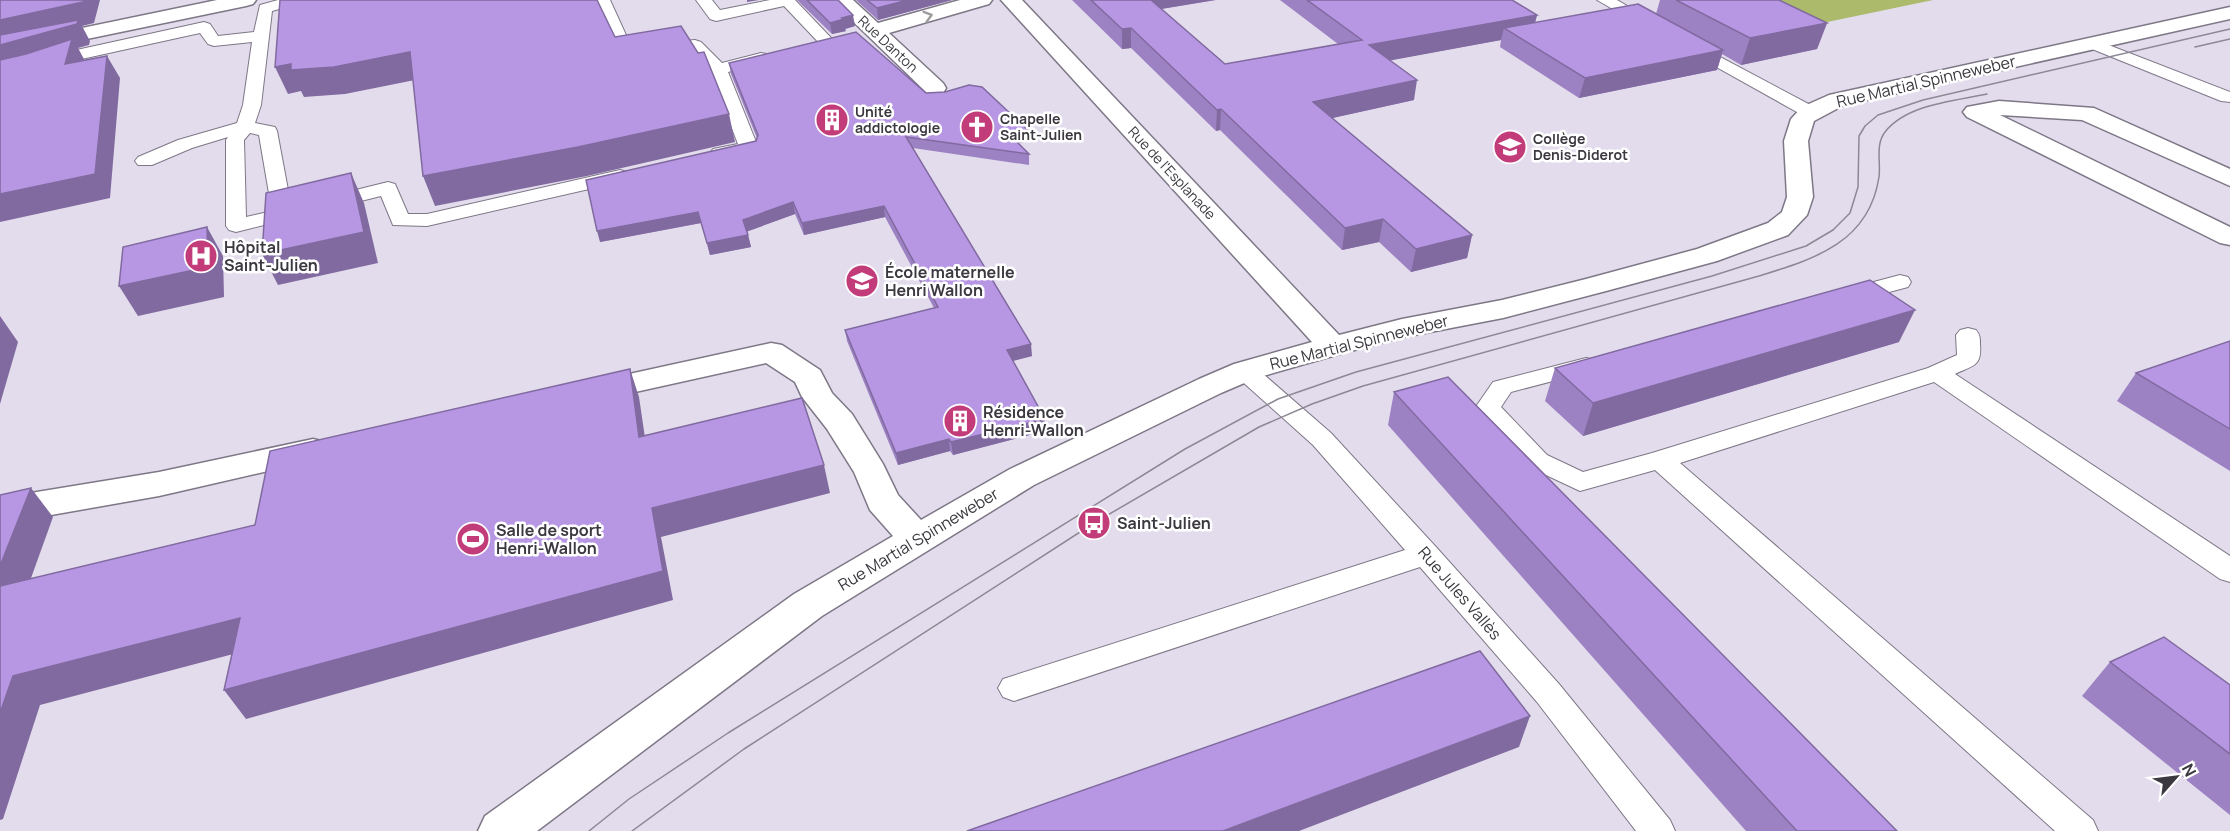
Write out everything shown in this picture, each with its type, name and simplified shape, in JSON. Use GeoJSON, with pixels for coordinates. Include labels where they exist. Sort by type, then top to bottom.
{"type":"FeatureCollection","features":[{"type":"Feature","properties":{"kind":"street"},"geometry":{"type":"LineString","coordinates":[[0,51],[246,0]]}},
{"type":"Feature","properties":{"kind":"street","name":"Rue Danton"},"geometry":{"type":"LineString","coordinates":[[841,0],[860,34],[935,88]]}},
{"type":"Feature","properties":{"kind":"street"},"geometry":{"type":"LineString","coordinates":[[860,34],[982,0]]}},
{"type":"Feature","properties":{"kind":"street","name":"Rue de l'Esplanade"},"geometry":{"type":"LineString","coordinates":[[1011,0],[1332,346]]}},
{"type":"Feature","properties":{"kind":"street","name":"Rue Martial Spinneweber"},"geometry":{"type":"LineString","coordinates":[[501,831],[808,605],[916,538],[1022,477],[1210,386],[1245,371],[1332,346],[1402,328],[1503,309],[1707,255],[1778,229],[1794,215],[1800,197],[1796,141],[1803,120],[1810,112],[1837,100],[2230,13]]}},
{"type":"Feature","properties":{"kind":"street"},"geometry":{"type":"LineString","coordinates":[[2230,177],[2086,113],[1999,108],[1975,112],[2230,237]]}},
{"type":"Feature","properties":{"kind":"street"},"geometry":{"type":"LineString","coordinates":[[558,398],[771,352],[809,377],[818,397],[840,422],[871,472],[883,501],[916,538]]}},
{"type":"Feature","properties":{"kind":"street"},"geometry":{"type":"LineString","coordinates":[[0,511],[159,484],[339,444]]}},
{"type":"Feature","properties":{"kind":"lane"},"geometry":{"type":"LineString","coordinates":[[296,0],[265,8],[252,105],[245,126],[235,140],[236,226],[388,188],[400,221],[427,220],[634,173]]}},
{"type":"Feature","properties":{"kind":"lane"},"geometry":{"type":"LineString","coordinates":[[602,0],[625,51],[695,45],[718,69],[749,147],[703,157]]}},
{"type":"Feature","properties":{"kind":"lane"},"geometry":{"type":"LineString","coordinates":[[704,0],[716,16],[787,1],[826,42]]}},
{"type":"Feature","properties":{"kind":"lane"},"geometry":{"type":"LineString","coordinates":[[1605,0],[1810,112]]}},
{"type":"Feature","properties":{"kind":"lane"},"geometry":{"type":"LineString","coordinates":[[0,78],[72,56],[204,27],[214,41],[261,36]]}},
{"type":"Feature","properties":{"kind":"lane"},"geometry":{"type":"LineString","coordinates":[[805,47],[860,34]]}},
{"type":"Feature","properties":{"kind":"lane"},"geometry":{"type":"LineString","coordinates":[[2093,44],[2229,98]]}},
{"type":"Feature","properties":{"kind":"lane"},"geometry":{"type":"LineString","coordinates":[[718,69],[783,52]]}},
{"type":"Feature","properties":{"kind":"lane"},"geometry":{"type":"LineString","coordinates":[[145,161],[185,144],[245,126],[268,131],[280,209]]}},
{"type":"Feature","properties":{"kind":"lane"},"geometry":{"type":"LineString","coordinates":[[1821,303],[1900,282]]}},
{"type":"Feature","properties":{"kind":"lane"},"geometry":{"type":"LineString","coordinates":[[1605,360],[1502,387],[1488,408],[1538,461],[1580,482],[1660,460],[1937,373],[1969,358],[1968,335]]}},
{"type":"Feature","properties":{"kind":"lane","name":"Rue Jules Vallès"},"geometry":{"type":"LineString","coordinates":[[1245,371],[1322,440],[1426,554],[1548,693],[1657,831]]}},
{"type":"Feature","properties":{"kind":"lane"},"geometry":{"type":"LineString","coordinates":[[1937,373],[2230,571]]}},
{"type":"Feature","properties":{"kind":"lane"},"geometry":{"type":"LineString","coordinates":[[1660,460],[2080,831]]}},
{"type":"Feature","properties":{"kind":"lane"},"geometry":{"type":"LineString","coordinates":[[1014,688],[1426,554]]}},
{"type":"Feature","properties":{"kind":"green space"},"geometry":{"type":"Polygon","coordinates":[[[1756,0],[1933,0],[1813,25],[1756,0]]]}},
{"type":"Feature","properties":{"kind":"building"},"geometry":{"type":"Polygon","coordinates":[[[0,0],[84,0],[0,20],[0,0]]]}},
{"type":"Feature","properties":{"kind":"building"},"geometry":{"type":"Polygon","coordinates":[[[280,0],[597,0],[615,37],[681,26],[698,53],[704,52],[729,114],[578,147],[423,176],[410,52],[334,67],[291,70],[291,64],[275,67],[280,0]]]}},
{"type":"Feature","properties":{"kind":"building"},"geometry":{"type":"Polygon","coordinates":[[[807,0],[838,0],[853,15],[830,23],[807,0]]]}},
{"type":"Feature","properties":{"kind":"building"},"geometry":{"type":"Polygon","coordinates":[[[867,0],[908,0],[877,8],[867,0]]]}},
{"type":"Feature","properties":{"kind":"building"},"geometry":{"type":"Polygon","coordinates":[[[1091,0],[1151,0],[1225,64],[1362,40],[1307,0],[1512,0],[1537,15],[1369,45],[1417,80],[1313,102],[1472,235],[1416,249],[1383,219],[1345,228],[1221,109],[1217,110],[1131,28],[1122,29],[1091,0]]]}},
{"type":"Feature","properties":{"kind":"building"},"geometry":{"type":"Polygon","coordinates":[[[1676,0],[1779,0],[1827,23],[1750,38],[1676,0]]]}},
{"type":"Feature","properties":{"kind":"building"},"geometry":{"type":"Polygon","coordinates":[[[1638,4],[1723,50],[1585,78],[1504,28],[1638,4]]]}},
{"type":"Feature","properties":{"kind":"building"},"geometry":{"type":"Polygon","coordinates":[[[78,20],[77,24],[0,45],[0,35],[78,20]]]}},
{"type":"Feature","properties":{"kind":"building"},"geometry":{"type":"Polygon","coordinates":[[[856,32],[926,93],[945,92],[969,85],[982,87],[1028,130],[1009,134],[1029,154],[906,137],[1031,344],[1007,350],[1045,419],[951,442],[949,439],[896,453],[845,330],[938,307],[884,206],[802,223],[793,202],[743,220],[748,235],[707,243],[698,212],[597,231],[586,180],[756,141],[758,135],[729,63],[856,32]]]}},
{"type":"Feature","properties":{"kind":"building"},"geometry":{"type":"Polygon","coordinates":[[[72,39],[65,64],[107,56],[95,174],[0,194],[0,60],[72,39]]]}},
{"type":"Feature","properties":{"kind":"building"},"geometry":{"type":"Polygon","coordinates":[[[351,173],[364,232],[262,254],[266,193],[351,173]]]}},
{"type":"Feature","properties":{"kind":"building"},"geometry":{"type":"Polygon","coordinates":[[[207,227],[208,267],[119,286],[123,247],[207,227]]]}},
{"type":"Feature","properties":{"kind":"building"},"geometry":{"type":"Polygon","coordinates":[[[1870,280],[1915,310],[1593,403],[1555,368],[1870,280]]]}},
{"type":"Feature","properties":{"kind":"building"},"geometry":{"type":"Polygon","coordinates":[[[2230,341],[2230,429],[2136,373],[2230,341]]]}},
{"type":"Feature","properties":{"kind":"building"},"geometry":{"type":"Polygon","coordinates":[[[630,369],[639,437],[802,398],[824,465],[652,508],[663,571],[224,690],[240,618],[13,676],[0,713],[0,586],[255,525],[270,451],[630,369]]]}},
{"type":"Feature","properties":{"kind":"building"},"geometry":{"type":"Polygon","coordinates":[[[1448,377],[1897,831],[1797,831],[1394,392],[1448,377]]]}},
{"type":"Feature","properties":{"kind":"building"},"geometry":{"type":"Polygon","coordinates":[[[31,488],[0,566],[0,495],[31,488]]]}},
{"type":"Feature","properties":{"kind":"building"},"geometry":{"type":"Polygon","coordinates":[[[2164,637],[2230,685],[2230,754],[2110,662],[2164,637]]]}},
{"type":"Feature","properties":{"kind":"building"},"geometry":{"type":"Polygon","coordinates":[[[1480,651],[1530,716],[1223,831],[967,831],[1480,651]]]}},
{"type":"Feature","properties":{"kind":"tram line"},"geometry":{"type":"LineString","coordinates":[[589,831],[629,799],[728,733],[1185,449],[1278,399],[1356,372],[1712,276],[1806,246],[1833,230],[1850,213],[1858,187],[1859,136],[1865,126],[1878,115],[1923,100],[2230,29]]}},
{"type":"Feature","properties":{"kind":"tram line"},"geometry":{"type":"LineString","coordinates":[[2195,47],[2230,39]]}},
{"type":"Feature","properties":{"kind":"tram line"},"geometry":{"type":"LineString","coordinates":[[632,831],[744,749],[1094,523],[1259,427],[1312,404],[1363,386],[1759,276],[1819,255],[1851,233],[1864,218],[1873,200],[1879,177],[1880,142],[1885,132],[1894,123],[1906,115],[1932,105],[1987,94]]}},
{"type":"Feature","properties":{"kind":"place","name":"Unité addictologie"},"geometry":{"type":"Point","coordinates":[832,120]}},
{"type":"Feature","properties":{"kind":"place","name":"Chapelle Saint-Julien"},"geometry":{"type":"Point","coordinates":[977,127]}},
{"type":"Feature","properties":{"kind":"place","name":"Collège Denis-Diderot"},"geometry":{"type":"Point","coordinates":[1510,147]}},
{"type":"Feature","properties":{"kind":"place","name":"Hôpital Saint-Julien"},"geometry":{"type":"Point","coordinates":[201,256]}},
{"type":"Feature","properties":{"kind":"place","name":"École maternelle Henri Wallon"},"geometry":{"type":"Point","coordinates":[862,281]}},
{"type":"Feature","properties":{"kind":"place","name":"Résidence Henri-Wallon"},"geometry":{"type":"Point","coordinates":[960,421]}},
{"type":"Feature","properties":{"kind":"place","name":"Saint-Julien"},"geometry":{"type":"Point","coordinates":[1094,523]}},
{"type":"Feature","properties":{"kind":"place","name":"Salle de sport Henri-Wallon"},"geometry":{"type":"Point","coordinates":[473,539]}}]}
